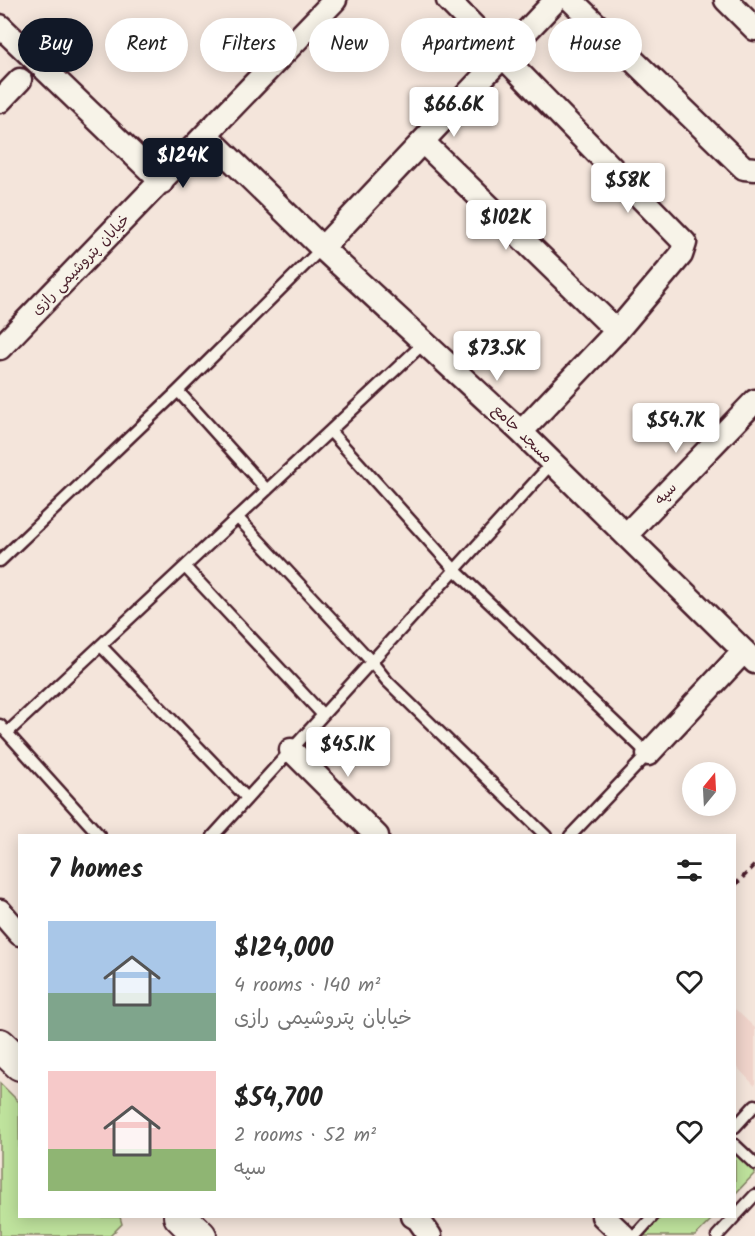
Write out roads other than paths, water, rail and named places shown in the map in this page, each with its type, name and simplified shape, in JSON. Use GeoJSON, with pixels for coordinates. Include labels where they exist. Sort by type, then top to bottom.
{"type":"FeatureCollection","features":[{"type":"Feature","properties":{"kind":"street","name":"خیابان پتروشیمی رازی"},"geometry":{"type":"LineString","coordinates":[[0,348],[335,0]]}},
{"type":"Feature","properties":{"kind":"street"},"geometry":{"type":"LineString","coordinates":[[448,0],[466,18]]}},
{"type":"Feature","properties":{"kind":"street"},"geometry":{"type":"LineString","coordinates":[[536,21],[556,0]]}},
{"type":"Feature","properties":{"kind":"street"},"geometry":{"type":"LineString","coordinates":[[571,0],[744,168],[755,169]]}},
{"type":"Feature","properties":{"kind":"street"},"geometry":{"type":"LineString","coordinates":[[726,0],[755,29]]}},
{"type":"Feature","properties":{"kind":"street"},"geometry":{"type":"LineString","coordinates":[[0,26],[162,182]]}},
{"type":"Feature","properties":{"kind":"street"},"geometry":{"type":"LineString","coordinates":[[322,248],[488,72]]}},
{"type":"Feature","properties":{"kind":"street"},"geometry":{"type":"LineString","coordinates":[[519,72],[685,243],[681,255],[617,331],[521,432]]}},
{"type":"Feature","properties":{"kind":"street"},"geometry":{"type":"LineString","coordinates":[[0,101],[20,80]]}},
{"type":"Feature","properties":{"kind":"street","name":"مسجد جامع"},"geometry":{"type":"LineString","coordinates":[[206,135],[322,248],[521,432],[749,656]]}},
{"type":"Feature","properties":{"kind":"street"},"geometry":{"type":"LineString","coordinates":[[423,142],[617,331]]}},
{"type":"Feature","properties":{"kind":"street","name":"سپه"},"geometry":{"type":"LineString","coordinates":[[627,534],[755,401]]}},
{"type":"Feature","properties":{"kind":"street"},"geometry":{"type":"LineString","coordinates":[[648,754],[749,656]]}},
{"type":"Feature","properties":{"kind":"street"},"geometry":{"type":"LineString","coordinates":[[291,750],[374,834]]}},
{"type":"Feature","properties":{"kind":"street"},"geometry":{"type":"LineString","coordinates":[[0,911],[18,932]]}},
{"type":"Feature","properties":{"kind":"street"},"geometry":{"type":"LineString","coordinates":[[416,1218],[430,1236]]}},
{"type":"Feature","properties":{"kind":"street"},"geometry":{"type":"LineString","coordinates":[[605,1218],[624,1236]]}},
{"type":"Feature","properties":{"kind":"lane"},"geometry":{"type":"LineString","coordinates":[[0,561],[178,391],[322,248]]}},
{"type":"Feature","properties":{"kind":"lane"},"geometry":{"type":"LineString","coordinates":[[98,834],[4,729],[100,646],[425,342]]}},
{"type":"Feature","properties":{"kind":"lane"},"geometry":{"type":"LineString","coordinates":[[178,391],[267,490]]}},
{"type":"Feature","properties":{"kind":"lane"},"geometry":{"type":"LineString","coordinates":[[330,431],[455,570],[648,754],[572,834]]}},
{"type":"Feature","properties":{"kind":"lane"},"geometry":{"type":"LineString","coordinates":[[215,834],[552,463]]}},
{"type":"Feature","properties":{"kind":"lane"},"geometry":{"type":"LineString","coordinates":[[238,518],[387,681],[544,834]]}},
{"type":"Feature","properties":{"kind":"lane"},"geometry":{"type":"LineString","coordinates":[[185,567],[323,715]]}},
{"type":"Feature","properties":{"kind":"lane"},"geometry":{"type":"LineString","coordinates":[[100,646],[247,798]]}},
{"type":"Feature","properties":{"kind":"lane"},"geometry":{"type":"LineString","coordinates":[[736,1126],[755,1106]]}},
{"type":"Feature","properties":{"kind":"lane"},"geometry":{"type":"LineString","coordinates":[[736,1146],[755,1164]]}},
{"type":"Feature","properties":{"kind":"lane"},"geometry":{"type":"LineString","coordinates":[[736,1216],[755,1195]]}},
{"type":"Feature","properties":{"kind":"lane"},"geometry":{"type":"LineString","coordinates":[[635,1236],[650,1218]]}},
{"type":"Feature","properties":{"kind":"lane"},"geometry":{"type":"LineString","coordinates":[[717,1236],[734,1218]]}}]}
